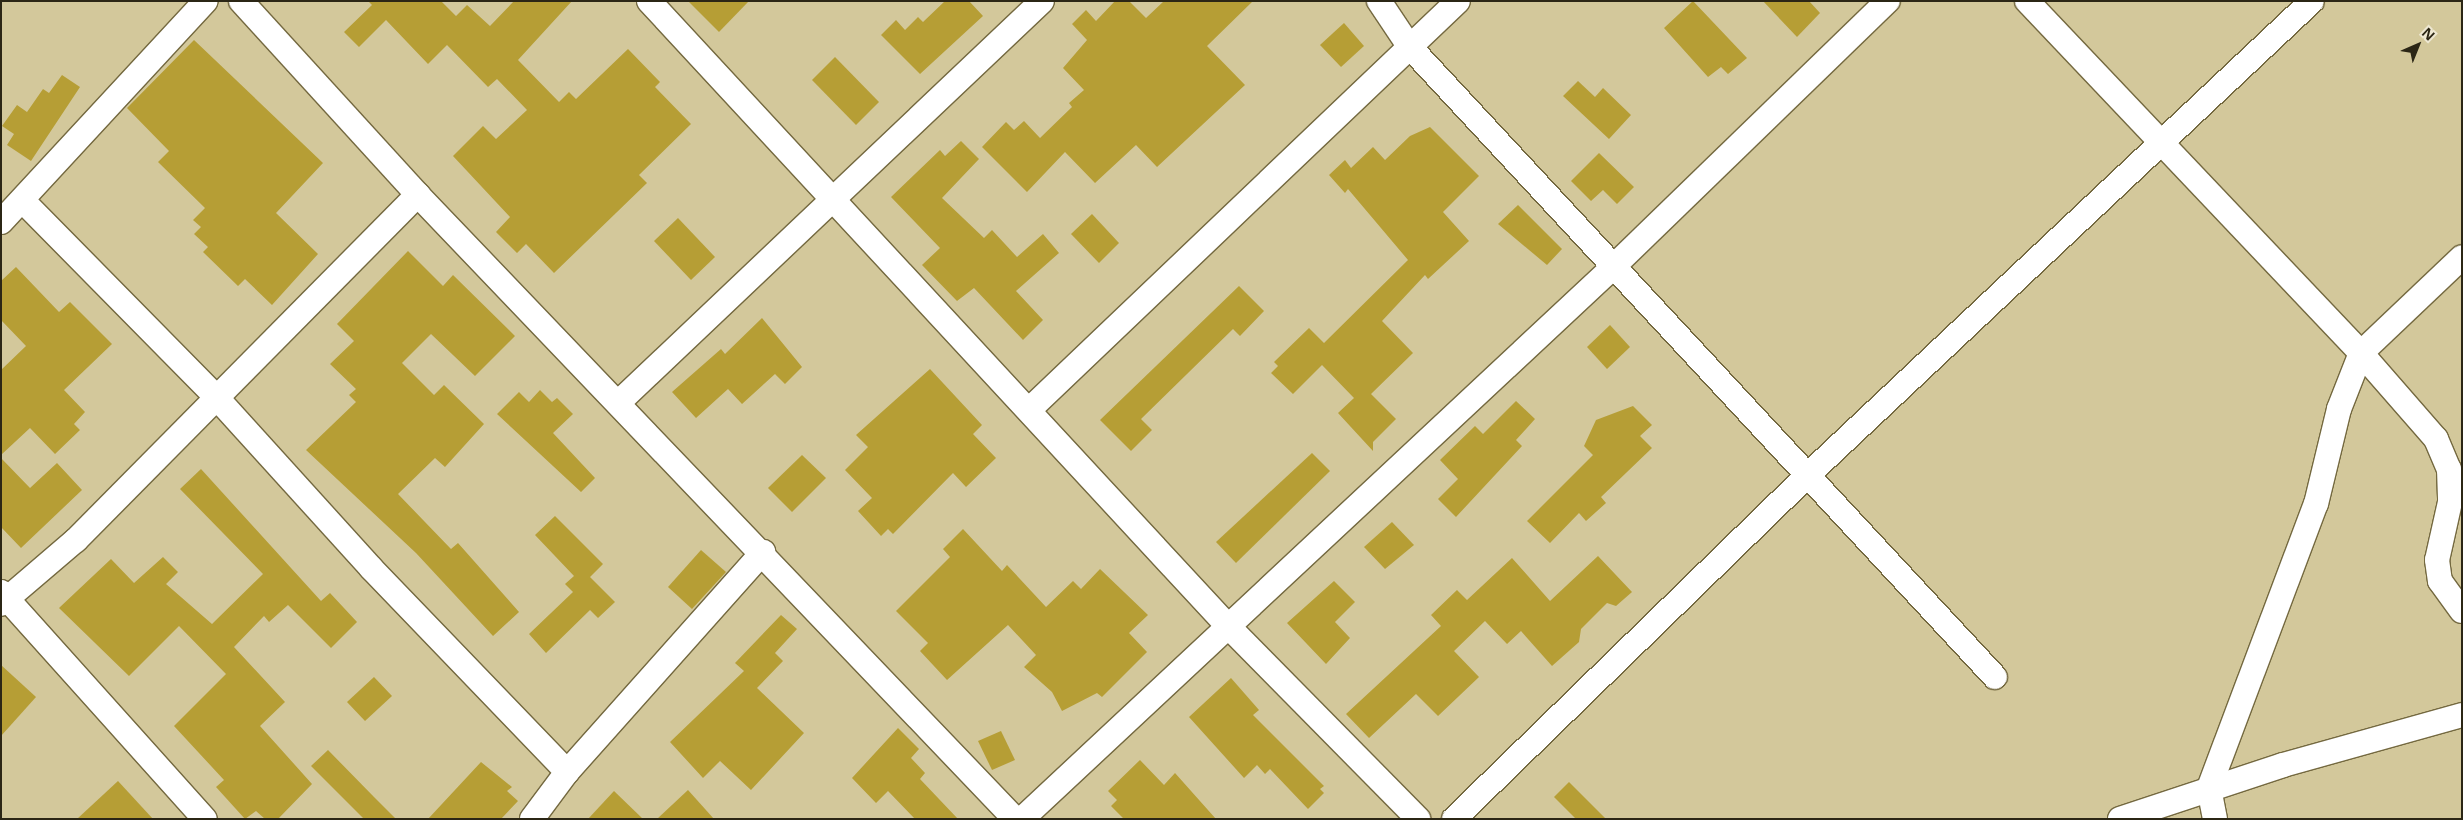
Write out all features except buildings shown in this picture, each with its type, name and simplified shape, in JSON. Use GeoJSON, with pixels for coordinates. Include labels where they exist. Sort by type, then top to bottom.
{"type":"FeatureCollection","features":[{"type":"Feature","properties":{"kind":"street"},"geometry":{"type":"LineString","coordinates":[[1,222],[24,202],[206,1]]}},
{"type":"Feature","properties":{"kind":"street"},"geometry":{"type":"LineString","coordinates":[[241,1],[418,195],[763,552],[1015,819]]}},
{"type":"Feature","properties":{"kind":"street"},"geometry":{"type":"LineString","coordinates":[[649,1],[832,200],[1030,409],[1226,624],[1418,819]]}},
{"type":"Feature","properties":{"kind":"street"},"geometry":{"type":"LineString","coordinates":[[618,403],[1042,1]]}},
{"type":"Feature","properties":{"kind":"street"},"geometry":{"type":"LineString","coordinates":[[1379,1],[1409,46],[1612,268],[1810,474],[1995,676]]}},
{"type":"Feature","properties":{"kind":"street"},"geometry":{"type":"LineString","coordinates":[[1030,409],[1458,1]]}},
{"type":"Feature","properties":{"kind":"street"},"geometry":{"type":"LineString","coordinates":[[1022,819],[1226,624],[1612,268],[1888,1]]}},
{"type":"Feature","properties":{"kind":"street"},"geometry":{"type":"LineString","coordinates":[[2027,1],[2361,353],[2436,439],[2449,470],[2450,502],[2437,560],[2440,581],[2462,611]]}},
{"type":"Feature","properties":{"kind":"street"},"geometry":{"type":"LineString","coordinates":[[1454,819],[1810,474],[2312,1]]}},
{"type":"Feature","properties":{"kind":"street"},"geometry":{"type":"LineString","coordinates":[[199,817],[3,598],[76,540],[418,195]]}},
{"type":"Feature","properties":{"kind":"street"},"geometry":{"type":"LineString","coordinates":[[24,202],[217,398],[371,568],[567,772]]}},
{"type":"Feature","properties":{"kind":"street"},"geometry":{"type":"LineString","coordinates":[[2214,819],[2209,788],[2316,504],[2339,409],[2361,353],[2462,257]]}},
{"type":"Feature","properties":{"kind":"street"},"geometry":{"type":"LineString","coordinates":[[532,819],[567,772],[763,552]]}},
{"type":"Feature","properties":{"kind":"street"},"geometry":{"type":"LineString","coordinates":[[2120,819],[2209,788],[2462,715]]}}]}
